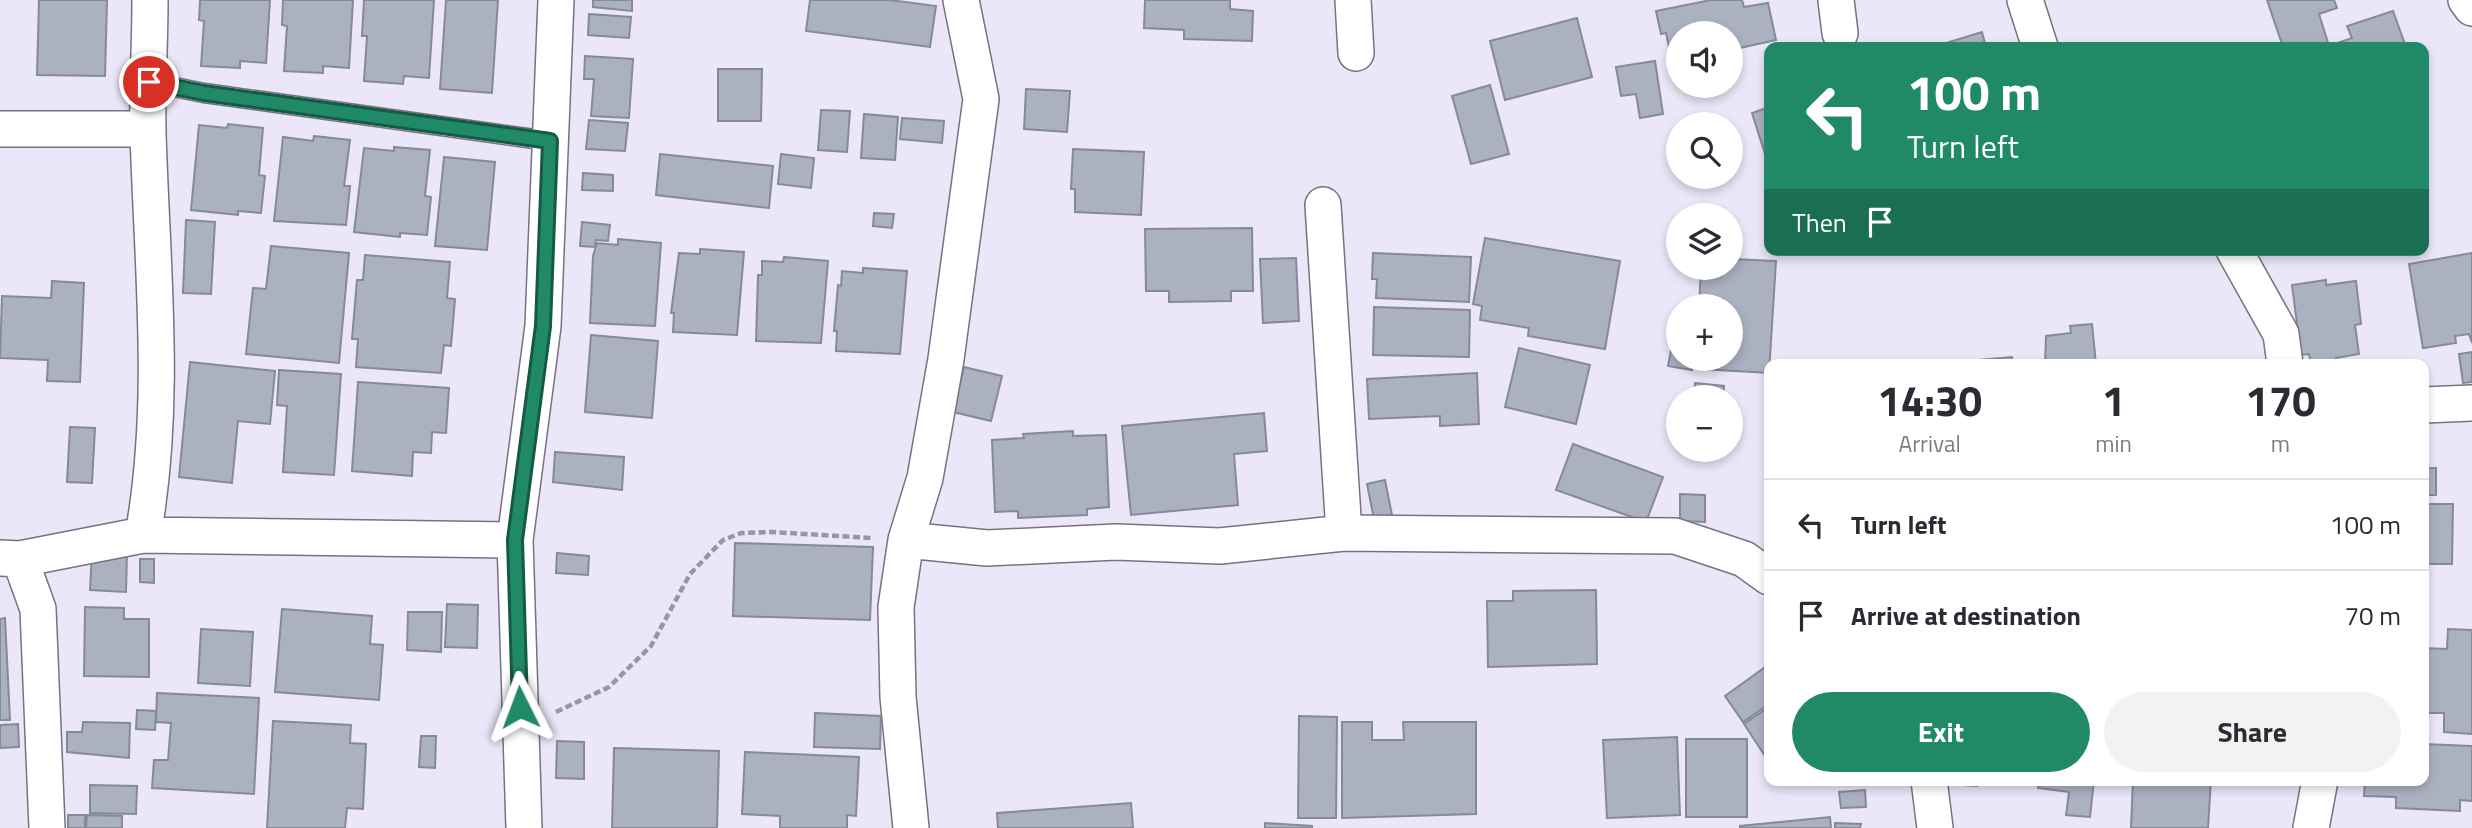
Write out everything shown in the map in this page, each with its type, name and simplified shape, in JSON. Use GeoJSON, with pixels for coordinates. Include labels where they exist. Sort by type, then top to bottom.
{"type":"FeatureCollection","features":[{"type":"Feature","properties":{"kind":"street"},"geometry":{"type":"LineString","coordinates":[[143,535],[153,479],[157,366],[148,129],[150,0]]}},
{"type":"Feature","properties":{"kind":"street"},"geometry":{"type":"LineString","coordinates":[[524,828],[515,540],[543,326],[556,0]]}},
{"type":"Feature","properties":{"kind":"street"},"geometry":{"type":"LineString","coordinates":[[911,828],[898,697],[895,607],[906,540],[925,478],[946,359],[981,99],[961,0]]}},
{"type":"Feature","properties":{"kind":"street"},"geometry":{"type":"LineString","coordinates":[[1353,0],[1356,53]]}},
{"type":"Feature","properties":{"kind":"street"},"geometry":{"type":"LineString","coordinates":[[2025,0],[2038,42]]}},
{"type":"Feature","properties":{"kind":"street"},"geometry":{"type":"LineString","coordinates":[[2466,0],[2472,8]]}},
{"type":"Feature","properties":{"kind":"street"},"geometry":{"type":"LineString","coordinates":[[0,129],[148,129]]}},
{"type":"Feature","properties":{"kind":"street"},"geometry":{"type":"LineString","coordinates":[[1322,205],[1344,533]]}},
{"type":"Feature","properties":{"kind":"street"},"geometry":{"type":"LineString","coordinates":[[2237,256],[2281,334],[2284,359]]}},
{"type":"Feature","properties":{"kind":"street"},"geometry":{"type":"LineString","coordinates":[[2429,405],[2472,402]]}},
{"type":"Feature","properties":{"kind":"street"},"geometry":{"type":"LineString","coordinates":[[906,540],[986,548],[1116,542],[1220,546],[1344,533],[1675,536],[1744,559],[1764,574]]}},
{"type":"Feature","properties":{"kind":"street"},"geometry":{"type":"LineString","coordinates":[[47,828],[38,609],[10,558],[143,535],[515,540]]}},
{"type":"Feature","properties":{"kind":"street"},"geometry":{"type":"LineString","coordinates":[[1930,786],[1936,828]]}},
{"type":"Feature","properties":{"kind":"street"},"geometry":{"type":"LineString","coordinates":[[2311,828],[2319,786]]}},
{"type":"Feature","properties":{"kind":"lane"},"geometry":{"type":"LineString","coordinates":[[149,82],[204,93],[550,141]]}},
{"type":"Feature","properties":{"kind":"path"},"geometry":{"type":"LineString","coordinates":[[522,732],[609,687],[651,646],[690,573],[723,540],[741,533],[772,532],[906,540]]}},
{"type":"Feature","properties":{"kind":"building"},"geometry":{"type":"Polygon","coordinates":[[[39,0],[107,0],[105,76],[37,75],[39,0]]]}},
{"type":"Feature","properties":{"kind":"building"},"geometry":{"type":"Polygon","coordinates":[[[200,0],[270,0],[266,63],[240,61],[240,68],[201,66],[204,21],[199,20],[200,0]]]}},
{"type":"Feature","properties":{"kind":"building"},"geometry":{"type":"Polygon","coordinates":[[[283,0],[353,0],[349,68],[323,66],[323,73],[284,71],[287,26],[282,25],[283,0]]]}},
{"type":"Feature","properties":{"kind":"building"},"geometry":{"type":"Polygon","coordinates":[[[364,0],[434,0],[429,78],[404,76],[403,84],[364,81],[367,36],[362,36],[364,0]]]}},
{"type":"Feature","properties":{"kind":"building"},"geometry":{"type":"Polygon","coordinates":[[[446,0],[498,0],[492,93],[440,89],[446,0]]]}},
{"type":"Feature","properties":{"kind":"building"},"geometry":{"type":"Polygon","coordinates":[[[593,0],[632,0],[632,11],[593,7],[593,0]]]}},
{"type":"Feature","properties":{"kind":"building"},"geometry":{"type":"Polygon","coordinates":[[[810,0],[890,0],[936,6],[930,47],[806,31],[810,0]]]}},
{"type":"Feature","properties":{"kind":"building"},"geometry":{"type":"Polygon","coordinates":[[[1145,0],[1230,0],[1230,9],[1253,11],[1252,41],[1184,39],[1184,30],[1144,28],[1145,0]]]}},
{"type":"Feature","properties":{"kind":"building"},"geometry":{"type":"Polygon","coordinates":[[[1711,0],[1742,0],[1744,7],[1768,3],[1776,40],[1743,47],[1743,21],[1666,21],[1666,33],[1661,34],[1656,11],[1711,0]]]}},
{"type":"Feature","properties":{"kind":"building"},"geometry":{"type":"Polygon","coordinates":[[[2267,0],[2334,0],[2337,8],[2319,14],[2328,42],[2281,42],[2267,0]]]}},
{"type":"Feature","properties":{"kind":"building"},"geometry":{"type":"Polygon","coordinates":[[[2393,11],[2404,42],[2340,42],[2352,38],[2347,26],[2393,11]]]}},
{"type":"Feature","properties":{"kind":"building"},"geometry":{"type":"Polygon","coordinates":[[[589,14],[631,17],[629,38],[588,35],[589,14]]]}},
{"type":"Feature","properties":{"kind":"building"},"geometry":{"type":"Polygon","coordinates":[[[1577,18],[1592,77],[1505,100],[1490,41],[1577,18]]]}},
{"type":"Feature","properties":{"kind":"building"},"geometry":{"type":"Polygon","coordinates":[[[1982,32],[1985,42],[1949,42],[1982,32]]]}},
{"type":"Feature","properties":{"kind":"building"},"geometry":{"type":"Polygon","coordinates":[[[585,56],[633,59],[629,118],[591,116],[594,79],[584,79],[585,56]]]}},
{"type":"Feature","properties":{"kind":"building"},"geometry":{"type":"Polygon","coordinates":[[[1655,61],[1663,114],[1640,118],[1636,94],[1621,96],[1616,67],[1655,61]]]}},
{"type":"Feature","properties":{"kind":"building"},"geometry":{"type":"Polygon","coordinates":[[[718,69],[762,69],[761,121],[718,121],[718,69]]]}},
{"type":"Feature","properties":{"kind":"building"},"geometry":{"type":"Polygon","coordinates":[[[1490,85],[1509,154],[1471,164],[1452,96],[1490,85]]]}},
{"type":"Feature","properties":{"kind":"building"},"geometry":{"type":"Polygon","coordinates":[[[1026,89],[1070,91],[1067,132],[1024,129],[1026,89]]]}},
{"type":"Feature","properties":{"kind":"building"},"geometry":{"type":"Polygon","coordinates":[[[1764,109],[1764,151],[1752,113],[1764,109]]]}},
{"type":"Feature","properties":{"kind":"building"},"geometry":{"type":"Polygon","coordinates":[[[821,110],[850,111],[847,152],[818,150],[821,110]]]}},
{"type":"Feature","properties":{"kind":"building"},"geometry":{"type":"Polygon","coordinates":[[[864,114],[898,117],[895,160],[861,158],[864,114]]]}},
{"type":"Feature","properties":{"kind":"building"},"geometry":{"type":"Polygon","coordinates":[[[902,118],[944,121],[942,143],[900,139],[902,118]]]}},
{"type":"Feature","properties":{"kind":"building"},"geometry":{"type":"Polygon","coordinates":[[[589,120],[628,123],[625,151],[586,149],[589,120]]]}},
{"type":"Feature","properties":{"kind":"building"},"geometry":{"type":"Polygon","coordinates":[[[228,124],[263,128],[259,175],[265,176],[261,213],[238,211],[238,215],[191,210],[199,125],[227,128],[228,124]]]}},
{"type":"Feature","properties":{"kind":"building"},"geometry":{"type":"Polygon","coordinates":[[[314,136],[350,140],[344,186],[350,186],[346,225],[274,221],[283,137],[313,141],[314,136]]]}},
{"type":"Feature","properties":{"kind":"building"},"geometry":{"type":"Polygon","coordinates":[[[394,147],[430,150],[425,196],[431,197],[427,235],[400,233],[400,237],[354,232],[364,148],[394,151],[394,147]]]}},
{"type":"Feature","properties":{"kind":"building"},"geometry":{"type":"Polygon","coordinates":[[[1073,149],[1144,152],[1141,215],[1075,212],[1075,189],[1071,189],[1073,149]]]}},
{"type":"Feature","properties":{"kind":"building"},"geometry":{"type":"Polygon","coordinates":[[[660,154],[773,166],[769,208],[656,195],[660,154]]]}},
{"type":"Feature","properties":{"kind":"building"},"geometry":{"type":"Polygon","coordinates":[[[781,154],[814,158],[811,188],[778,184],[781,154]]]}},
{"type":"Feature","properties":{"kind":"building"},"geometry":{"type":"Polygon","coordinates":[[[444,157],[495,162],[487,250],[435,246],[444,157]]]}},
{"type":"Feature","properties":{"kind":"building"},"geometry":{"type":"Polygon","coordinates":[[[583,173],[613,175],[613,191],[582,190],[583,173]]]}},
{"type":"Feature","properties":{"kind":"building"},"geometry":{"type":"Polygon","coordinates":[[[874,213],[894,214],[892,228],[873,226],[874,213]]]}},
{"type":"Feature","properties":{"kind":"building"},"geometry":{"type":"Polygon","coordinates":[[[186,220],[215,222],[211,294],[183,293],[186,220]]]}},
{"type":"Feature","properties":{"kind":"building"},"geometry":{"type":"Polygon","coordinates":[[[582,222],[610,225],[608,241],[596,240],[595,247],[580,246],[582,222]]]}},
{"type":"Feature","properties":{"kind":"building"},"geometry":{"type":"Polygon","coordinates":[[[1252,228],[1253,291],[1231,291],[1231,301],[1169,302],[1169,291],[1146,291],[1145,229],[1252,228]]]}},
{"type":"Feature","properties":{"kind":"building"},"geometry":{"type":"Polygon","coordinates":[[[1485,238],[1620,261],[1605,349],[1528,336],[1529,328],[1480,320],[1482,306],[1473,304],[1485,238]]]}},
{"type":"Feature","properties":{"kind":"building"},"geometry":{"type":"Polygon","coordinates":[[[618,239],[661,243],[655,326],[590,323],[593,256],[597,243],[618,245],[618,239]]]}},
{"type":"Feature","properties":{"kind":"building"},"geometry":{"type":"Polygon","coordinates":[[[271,246],[349,253],[339,363],[246,354],[253,288],[266,289],[271,246]]]}},
{"type":"Feature","properties":{"kind":"building"},"geometry":{"type":"Polygon","coordinates":[[[700,249],[744,252],[737,335],[673,332],[674,313],[671,313],[679,253],[700,254],[700,249]]]}},
{"type":"Feature","properties":{"kind":"building"},"geometry":{"type":"Polygon","coordinates":[[[1373,253],[1471,257],[1469,302],[1376,298],[1377,279],[1372,279],[1373,253]]]}},
{"type":"Feature","properties":{"kind":"building"},"geometry":{"type":"Polygon","coordinates":[[[2472,253],[2472,343],[2469,334],[2455,336],[2456,343],[2423,348],[2409,264],[2472,253]]]}},
{"type":"Feature","properties":{"kind":"building"},"geometry":{"type":"Polygon","coordinates":[[[365,255],[450,262],[447,298],[455,299],[451,346],[444,345],[441,373],[356,367],[358,339],[352,339],[357,280],[363,280],[365,255]]]}},
{"type":"Feature","properties":{"kind":"building"},"geometry":{"type":"Polygon","coordinates":[[[784,257],[828,261],[821,343],[756,341],[758,275],[762,275],[762,261],[783,262],[784,257]]]}},
{"type":"Feature","properties":{"kind":"building"},"geometry":{"type":"Polygon","coordinates":[[[1296,258],[1299,321],[1263,323],[1260,259],[1296,258]]]}},
{"type":"Feature","properties":{"kind":"building"},"geometry":{"type":"Polygon","coordinates":[[[1743,260],[1776,261],[1770,359],[1764,359],[1764,373],[1735,371],[1743,371],[1743,294],[1700,294],[1700,280],[1743,280],[1743,260]]]}},
{"type":"Feature","properties":{"kind":"building"},"geometry":{"type":"Polygon","coordinates":[[[863,268],[907,271],[900,354],[836,351],[837,331],[834,331],[838,285],[841,286],[842,271],[863,273],[863,268]]]}},
{"type":"Feature","properties":{"kind":"building"},"geometry":{"type":"Polygon","coordinates":[[[2326,280],[2326,285],[2356,281],[2361,324],[2355,325],[2359,354],[2336,359],[2310,359],[2309,354],[2301,355],[2292,285],[2326,280]]]}},
{"type":"Feature","properties":{"kind":"building"},"geometry":{"type":"Polygon","coordinates":[[[52,281],[84,283],[80,382],[47,381],[48,360],[0,358],[2,296],[51,298],[52,281]]]}},
{"type":"Feature","properties":{"kind":"building"},"geometry":{"type":"Polygon","coordinates":[[[1374,307],[1470,310],[1469,357],[1373,355],[1374,307]]]}},
{"type":"Feature","properties":{"kind":"building"},"geometry":{"type":"Polygon","coordinates":[[[2092,324],[2096,359],[2045,359],[2046,336],[2071,333],[2070,326],[2092,324]]]}},
{"type":"Feature","properties":{"kind":"building"},"geometry":{"type":"Polygon","coordinates":[[[591,335],[658,341],[652,418],[585,412],[591,335]]]}},
{"type":"Feature","properties":{"kind":"building"},"geometry":{"type":"Polygon","coordinates":[[[1519,348],[1590,365],[1576,424],[1505,407],[1519,348]]]}},
{"type":"Feature","properties":{"kind":"building"},"geometry":{"type":"Polygon","coordinates":[[[2472,352],[2472,382],[2463,383],[2459,354],[2472,352]]]}},
{"type":"Feature","properties":{"kind":"building"},"geometry":{"type":"Polygon","coordinates":[[[190,362],[275,371],[270,424],[238,421],[232,483],[179,477],[190,362]]]}},
{"type":"Feature","properties":{"kind":"building"},"geometry":{"type":"Polygon","coordinates":[[[964,367],[1002,376],[991,421],[953,412],[964,367]]]}},
{"type":"Feature","properties":{"kind":"building"},"geometry":{"type":"Polygon","coordinates":[[[279,370],[341,374],[334,475],[283,472],[287,406],[277,405],[279,370]]]}},
{"type":"Feature","properties":{"kind":"building"},"geometry":{"type":"Polygon","coordinates":[[[1477,373],[1479,424],[1440,426],[1440,416],[1369,419],[1367,379],[1477,373]]]}},
{"type":"Feature","properties":{"kind":"building"},"geometry":{"type":"Polygon","coordinates":[[[358,382],[449,388],[446,433],[432,432],[431,453],[413,452],[412,476],[352,471],[358,382]]]}},
{"type":"Feature","properties":{"kind":"building"},"geometry":{"type":"Polygon","coordinates":[[[1264,413],[1267,451],[1234,454],[1238,505],[1131,515],[1122,426],[1264,413]]]}},
{"type":"Feature","properties":{"kind":"building"},"geometry":{"type":"Polygon","coordinates":[[[70,427],[95,428],[92,483],[67,482],[70,427]]]}},
{"type":"Feature","properties":{"kind":"building"},"geometry":{"type":"Polygon","coordinates":[[[1073,431],[1073,436],[1106,435],[1109,507],[1087,509],[1087,515],[1018,518],[1018,511],[995,512],[992,440],[1024,438],[1023,434],[1073,431]]]}},
{"type":"Feature","properties":{"kind":"building"},"geometry":{"type":"Polygon","coordinates":[[[1573,444],[1663,477],[1646,522],[1556,490],[1573,444]]]}},
{"type":"Feature","properties":{"kind":"building"},"geometry":{"type":"Polygon","coordinates":[[[555,452],[624,457],[622,490],[553,482],[555,452]]]}},
{"type":"Feature","properties":{"kind":"building"},"geometry":{"type":"Polygon","coordinates":[[[2429,468],[2436,468],[2436,495],[2429,495],[2429,468]]]}},
{"type":"Feature","properties":{"kind":"building"},"geometry":{"type":"Polygon","coordinates":[[[1385,480],[1392,515],[1374,519],[1367,484],[1385,480]]]}},
{"type":"Feature","properties":{"kind":"building"},"geometry":{"type":"Polygon","coordinates":[[[1680,494],[1705,495],[1705,522],[1680,521],[1680,494]]]}},
{"type":"Feature","properties":{"kind":"building"},"geometry":{"type":"Polygon","coordinates":[[[2429,504],[2453,504],[2452,564],[2429,564],[2429,504]]]}},
{"type":"Feature","properties":{"kind":"building"},"geometry":{"type":"Polygon","coordinates":[[[735,543],[873,547],[870,620],[733,616],[735,543]]]}},
{"type":"Feature","properties":{"kind":"building"},"geometry":{"type":"Polygon","coordinates":[[[92,552],[127,553],[126,592],[90,590],[92,552]]]}},
{"type":"Feature","properties":{"kind":"building"},"geometry":{"type":"Polygon","coordinates":[[[557,553],[589,556],[588,575],[556,573],[557,553]]]}},
{"type":"Feature","properties":{"kind":"building"},"geometry":{"type":"Polygon","coordinates":[[[140,559],[154,559],[154,583],[140,582],[140,559]]]}},
{"type":"Feature","properties":{"kind":"building"},"geometry":{"type":"Polygon","coordinates":[[[1596,590],[1597,664],[1488,667],[1487,601],[1513,601],[1513,591],[1596,590]]]}},
{"type":"Feature","properties":{"kind":"building"},"geometry":{"type":"Polygon","coordinates":[[[447,604],[478,605],[477,648],[445,647],[447,604]]]}},
{"type":"Feature","properties":{"kind":"building"},"geometry":{"type":"Polygon","coordinates":[[[85,607],[124,608],[124,619],[149,619],[149,677],[84,676],[85,607]]]}},
{"type":"Feature","properties":{"kind":"building"},"geometry":{"type":"Polygon","coordinates":[[[282,609],[372,616],[370,644],[383,645],[379,700],[275,692],[282,609]]]}},
{"type":"Feature","properties":{"kind":"building"},"geometry":{"type":"Polygon","coordinates":[[[408,612],[442,612],[441,652],[407,650],[408,612]]]}},
{"type":"Feature","properties":{"kind":"building"},"geometry":{"type":"Polygon","coordinates":[[[5,618],[10,720],[0,720],[0,619],[5,618]]]}},
{"type":"Feature","properties":{"kind":"building"},"geometry":{"type":"Polygon","coordinates":[[[201,629],[253,632],[250,686],[198,683],[201,629]]]}},
{"type":"Feature","properties":{"kind":"building"},"geometry":{"type":"Polygon","coordinates":[[[2448,629],[2472,630],[2472,734],[2444,732],[2444,713],[2429,713],[2429,648],[2447,649],[2448,629]]]}},
{"type":"Feature","properties":{"kind":"building"},"geometry":{"type":"Polygon","coordinates":[[[1764,668],[1764,707],[1743,722],[1725,696],[1764,668]]]}},
{"type":"Feature","properties":{"kind":"building"},"geometry":{"type":"Polygon","coordinates":[[[157,693],[259,698],[254,794],[152,788],[154,760],[168,760],[171,723],[156,722],[157,693]]]}},
{"type":"Feature","properties":{"kind":"building"},"geometry":{"type":"Polygon","coordinates":[[[137,710],[156,711],[155,730],[136,729],[137,710]]]}},
{"type":"Feature","properties":{"kind":"building"},"geometry":{"type":"Polygon","coordinates":[[[1764,710],[1764,754],[1744,724],[1764,710]]]}},
{"type":"Feature","properties":{"kind":"building"},"geometry":{"type":"Polygon","coordinates":[[[815,713],[881,716],[880,749],[814,747],[815,713]]]}},
{"type":"Feature","properties":{"kind":"building"},"geometry":{"type":"Polygon","coordinates":[[[1299,716],[1337,717],[1336,818],[1298,818],[1299,716]]]}},
{"type":"Feature","properties":{"kind":"building"},"geometry":{"type":"Polygon","coordinates":[[[273,721],[351,725],[350,743],[366,744],[363,809],[347,808],[345,828],[267,828],[273,721]]]}},
{"type":"Feature","properties":{"kind":"building"},"geometry":{"type":"Polygon","coordinates":[[[83,722],[130,723],[129,758],[67,752],[67,732],[82,732],[83,722]]]}},
{"type":"Feature","properties":{"kind":"building"},"geometry":{"type":"Polygon","coordinates":[[[1342,722],[1372,722],[1372,740],[1404,740],[1403,722],[1476,722],[1476,814],[1342,818],[1342,722]]]}},
{"type":"Feature","properties":{"kind":"building"},"geometry":{"type":"Polygon","coordinates":[[[18,724],[19,747],[0,748],[0,725],[18,724]]]}},
{"type":"Feature","properties":{"kind":"building"},"geometry":{"type":"Polygon","coordinates":[[[421,736],[436,736],[435,768],[419,767],[421,736]]]}},
{"type":"Feature","properties":{"kind":"building"},"geometry":{"type":"Polygon","coordinates":[[[1677,737],[1680,815],[1607,818],[1603,740],[1677,737]]]}},
{"type":"Feature","properties":{"kind":"building"},"geometry":{"type":"Polygon","coordinates":[[[1686,739],[1747,739],[1747,817],[1686,817],[1686,739]]]}},
{"type":"Feature","properties":{"kind":"building"},"geometry":{"type":"Polygon","coordinates":[[[557,741],[584,742],[584,779],[556,778],[557,741]]]}},
{"type":"Feature","properties":{"kind":"building"},"geometry":{"type":"Polygon","coordinates":[[[2429,744],[2472,746],[2472,801],[2460,800],[2460,811],[2396,808],[2396,797],[2364,796],[2365,786],[2429,786],[2429,744]]]}},
{"type":"Feature","properties":{"kind":"building"},"geometry":{"type":"Polygon","coordinates":[[[614,748],[719,751],[717,828],[612,828],[614,748]]]}},
{"type":"Feature","properties":{"kind":"building"},"geometry":{"type":"Polygon","coordinates":[[[745,752],[859,757],[856,816],[847,815],[847,828],[780,828],[780,816],[742,814],[745,752]]]}},
{"type":"Feature","properties":{"kind":"building"},"geometry":{"type":"Polygon","coordinates":[[[90,785],[137,786],[136,814],[90,813],[90,785]]]}},
{"type":"Feature","properties":{"kind":"building"},"geometry":{"type":"Polygon","coordinates":[[[2093,786],[2090,817],[2066,815],[2069,792],[2038,788],[2093,786]]]}},
{"type":"Feature","properties":{"kind":"building"},"geometry":{"type":"Polygon","coordinates":[[[2133,786],[2211,786],[2208,828],[2131,828],[2133,786]]]}},
{"type":"Feature","properties":{"kind":"building"},"geometry":{"type":"Polygon","coordinates":[[[1865,790],[1866,807],[1841,808],[1839,792],[1865,790]]]}},
{"type":"Feature","properties":{"kind":"building"},"geometry":{"type":"Polygon","coordinates":[[[1131,803],[1133,828],[998,828],[997,813],[1131,803]]]}},
{"type":"Feature","properties":{"kind":"building"},"geometry":{"type":"Polygon","coordinates":[[[68,815],[85,815],[85,828],[68,828],[68,815]]]}},
{"type":"Feature","properties":{"kind":"building"},"geometry":{"type":"Polygon","coordinates":[[[87,815],[122,816],[122,828],[86,828],[87,815]]]}},
{"type":"Feature","properties":{"kind":"building"},"geometry":{"type":"Polygon","coordinates":[[[1830,817],[1831,828],[1740,828],[1740,826],[1830,817]]]}},
{"type":"Feature","properties":{"kind":"building"},"geometry":{"type":"Polygon","coordinates":[[[1265,823],[1312,826],[1312,828],[1265,828],[1265,823]]]}},
{"type":"Feature","properties":{"kind":"building"},"geometry":{"type":"Polygon","coordinates":[[[1835,823],[1861,824],[1860,828],[1835,828],[1835,823]]]}},
{"type":"Feature","properties":{"kind":"route"},"geometry":{"type":"LineString","coordinates":[[149,82],[204,93],[550,141],[543,326],[515,540],[520,707]]}}]}
